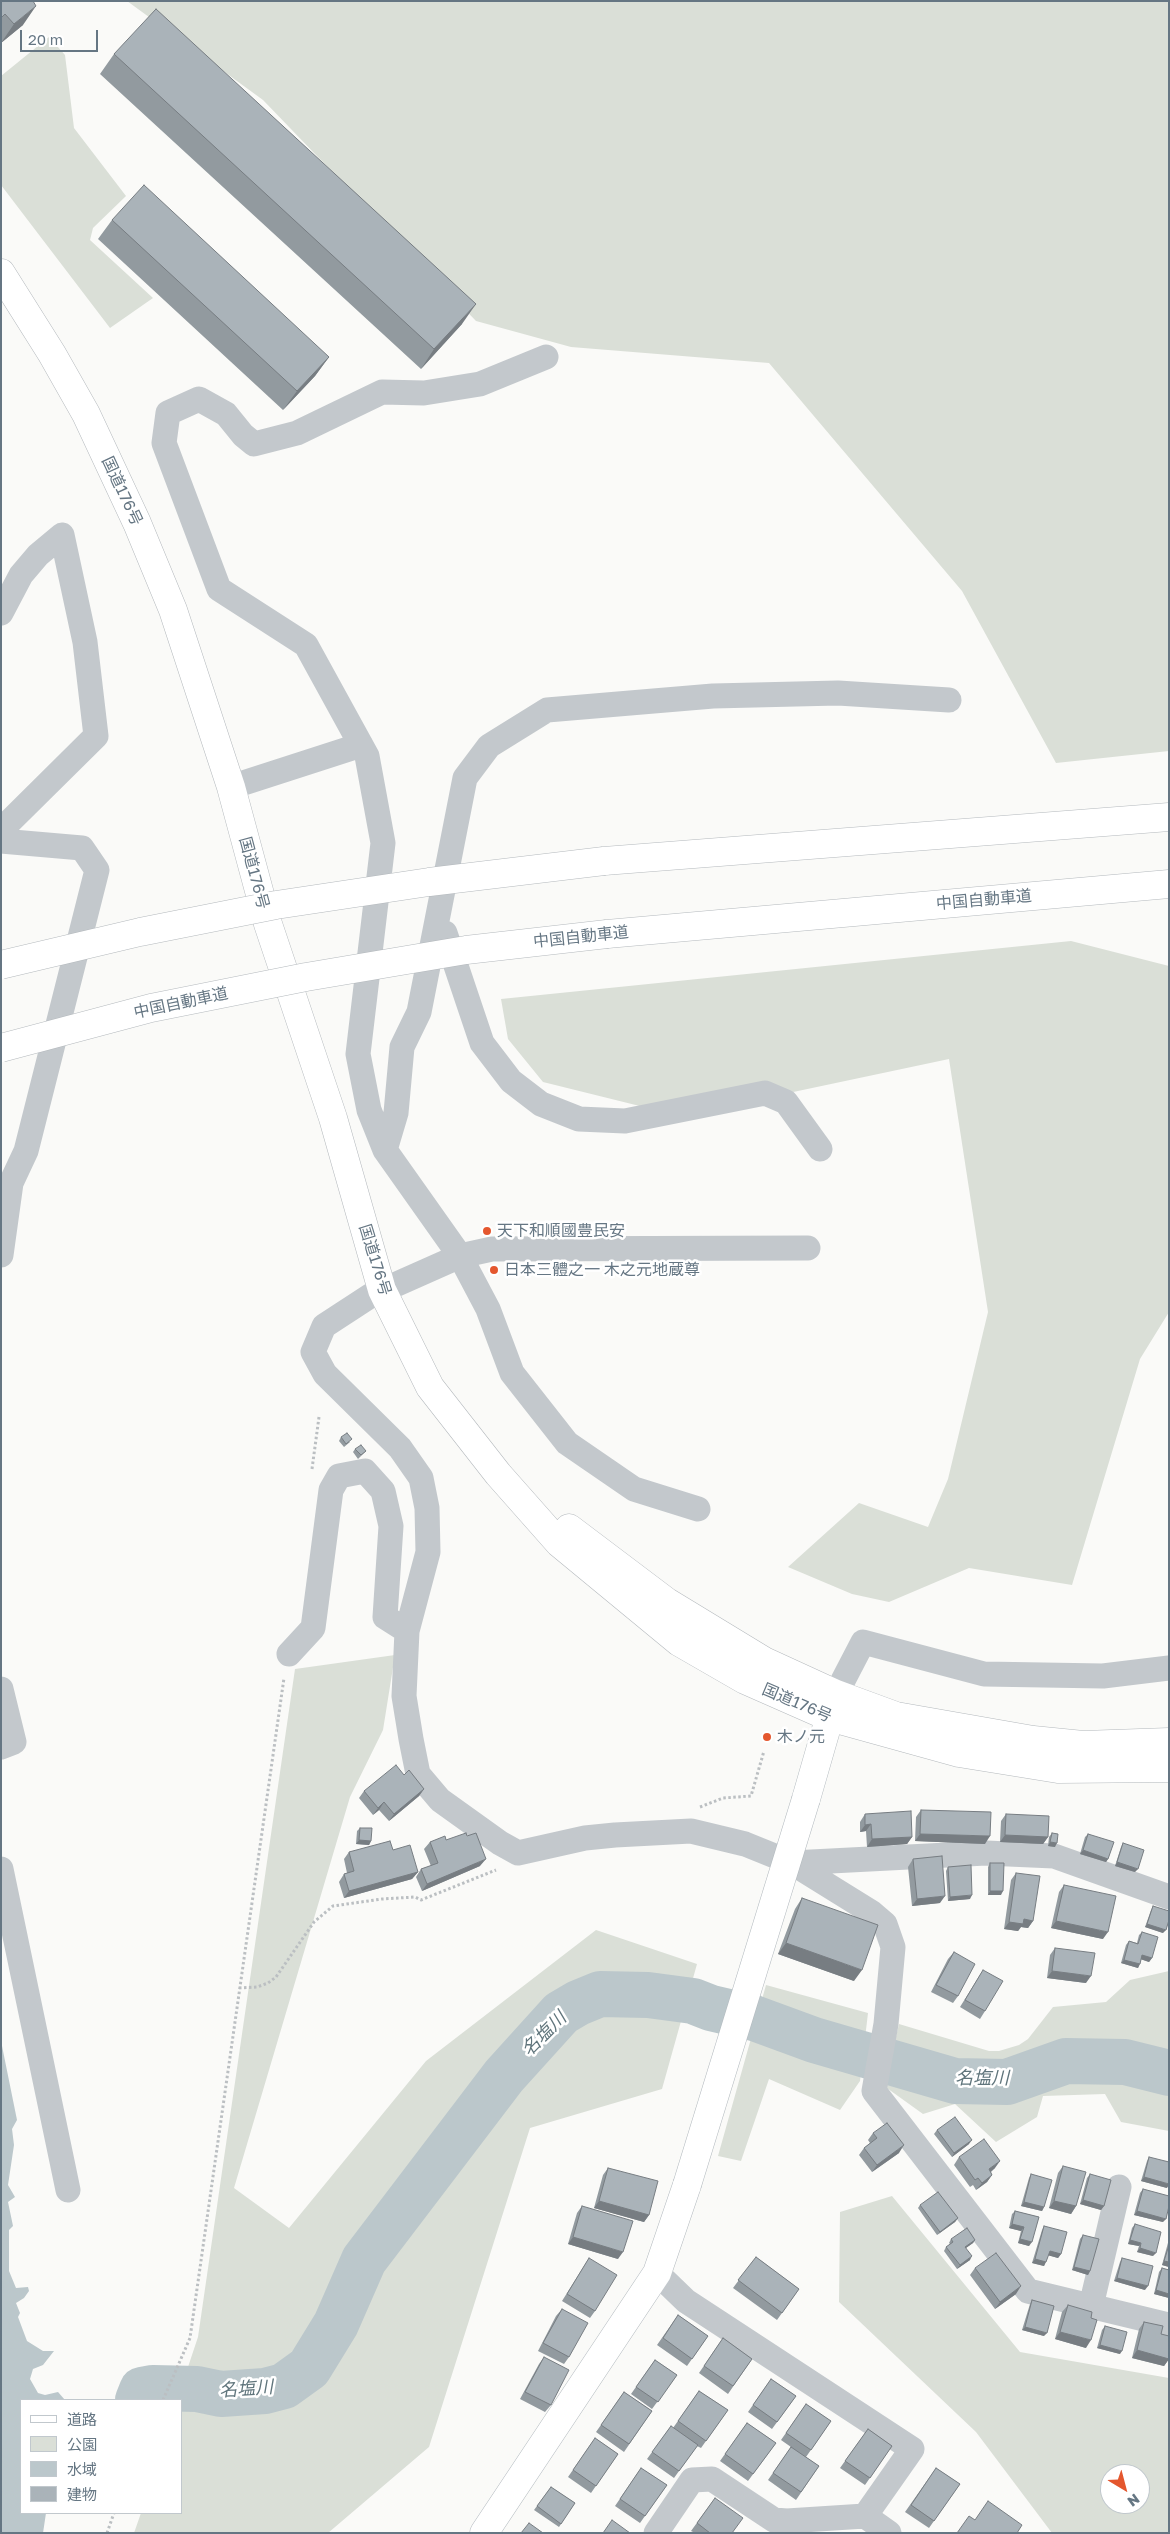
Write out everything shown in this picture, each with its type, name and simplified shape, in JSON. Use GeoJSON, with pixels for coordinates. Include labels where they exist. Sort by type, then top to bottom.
{"type":"FeatureCollection","features":[{"type":"Feature","properties":{"kind":"main road","name":"国道176号"},"geometry":{"type":"LineString","coordinates":[[1,273],[52,354],[86,414],[137,523],[173,610],[231,787],[268,924],[333,1118],[382,1290],[430,1387],[498,1474],[668,1602],[764,1661],[832,1706],[959,1753],[1058,1769],[1169,1768]]}},
{"type":"Feature","properties":{"kind":"main road"},"geometry":{"type":"LineString","coordinates":[[1,966],[140,932],[276,905],[429,882],[604,861],[1169,817]]}},
{"type":"Feature","properties":{"kind":"main road","name":"中国自動車道"},"geometry":{"type":"LineString","coordinates":[[1,1048],[151,1008],[306,977],[466,950],[607,934],[1169,884]]}},
{"type":"Feature","properties":{"kind":"main road","name":"国道176号"},"geometry":{"type":"LineString","coordinates":[[832,1706],[1033,1740],[1084,1745],[1169,1742]]}},
{"type":"Feature","properties":{"kind":"main road"},"geometry":{"type":"LineString","coordinates":[[484,2533],[657,2273],[806,1799],[832,1706]]}},
{"type":"Feature","properties":{"kind":"street"},"geometry":{"type":"LineString","coordinates":[[546,358],[480,384],[424,393],[382,392],[297,433],[254,444],[243,436],[226,414],[199,399],[168,413],[164,442],[219,589],[306,645],[367,756],[383,843],[358,1054],[369,1110],[385,1150],[460,1256],[488,1309],[512,1373],[567,1444],[634,1489],[698,1508]]}},
{"type":"Feature","properties":{"kind":"street"},"geometry":{"type":"LineString","coordinates":[[1,613],[21,575],[38,555],[62,535],[85,642],[96,736],[1,830]]}},
{"type":"Feature","properties":{"kind":"street"},"geometry":{"type":"LineString","coordinates":[[385,1150],[396,1113],[402,1047],[419,1012],[465,778],[489,746],[547,710],[713,696],[838,692],[948,700]]}},
{"type":"Feature","properties":{"kind":"street"},"geometry":{"type":"LineString","coordinates":[[231,787],[360,745]]}},
{"type":"Feature","properties":{"kind":"street"},"geometry":{"type":"LineString","coordinates":[[1,841],[82,848],[97,870],[26,1151],[11,1183],[1,1255]]}},
{"type":"Feature","properties":{"kind":"street"},"geometry":{"type":"LineString","coordinates":[[438,914],[482,1043],[511,1080],[541,1104],[579,1119],[625,1121],[765,1093],[786,1102],[820,1149]]}},
{"type":"Feature","properties":{"kind":"street"},"geometry":{"type":"LineString","coordinates":[[808,1248],[492,1249],[460,1256],[382,1290],[324,1326],[313,1352],[325,1374],[400,1448],[421,1478],[427,1508],[428,1552],[407,1631],[404,1696],[418,1774],[440,1800],[500,1843],[518,1853],[615,1835],[647,1832],[691,1832],[746,1844],[792,1863],[871,1912],[885,1924],[893,1947],[886,2024],[874,2091],[1028,2291],[1169,2326]]}},
{"type":"Feature","properties":{"kind":"street"},"geometry":{"type":"LineString","coordinates":[[289,1654],[313,1628],[331,1490],[339,1476],[365,1471],[383,1491],[391,1526],[385,1617],[407,1631]]}},
{"type":"Feature","properties":{"kind":"street"},"geometry":{"type":"LineString","coordinates":[[832,1706],[863,1642],[984,1674],[1103,1676],[1169,1668]]}},
{"type":"Feature","properties":{"kind":"street"},"geometry":{"type":"LineString","coordinates":[[1,1688],[14,1742],[1,1747]]}},
{"type":"Feature","properties":{"kind":"street"},"geometry":{"type":"LineString","coordinates":[[792,1863],[986,1853],[1054,1856],[1169,1898]]}},
{"type":"Feature","properties":{"kind":"street"},"geometry":{"type":"LineString","coordinates":[[1,1869],[68,2190]]}},
{"type":"Feature","properties":{"kind":"street"},"geometry":{"type":"LineString","coordinates":[[1091,2306],[1119,2187]]}},
{"type":"Feature","properties":{"kind":"street"},"geometry":{"type":"LineString","coordinates":[[657,2273],[686,2301],[912,2449],[864,2516]]}},
{"type":"Feature","properties":{"kind":"street"},"geometry":{"type":"LineString","coordinates":[[656,2533],[692,2480],[712,2479],[774,2520],[787,2521],[864,2516],[889,2533]]}},
{"type":"Feature","properties":{"kind":"path"},"geometry":{"type":"LineString","coordinates":[[312,1476],[319,1417]]}},
{"type":"Feature","properties":{"kind":"path"},"geometry":{"type":"LineString","coordinates":[[163,2399],[190,2338],[227,2095],[239,1988],[289,1654]]}},
{"type":"Feature","properties":{"kind":"path"},"geometry":{"type":"LineString","coordinates":[[695,1809],[723,1798],[751,1796],[764,1751]]}},
{"type":"Feature","properties":{"kind":"path"},"geometry":{"type":"LineString","coordinates":[[239,1988],[257,1987],[268,1983],[276,1977],[314,1922],[333,1906],[382,1899],[415,1897],[421,1900],[499,1869]]}},
{"type":"Feature","properties":{"kind":"path"},"geometry":{"type":"LineString","coordinates":[[107,2533],[114,2514]]}},
{"type":"Feature","properties":{"kind":"green space"},"geometry":{"type":"Polygon","coordinates":[[[127,1],[1169,1],[1169,751],[1056,763],[962,591],[769,363],[571,347],[476,321],[263,100],[127,1]]]}},
{"type":"Feature","properties":{"kind":"green space"},"geometry":{"type":"Polygon","coordinates":[[[49,37],[65,55],[74,128],[126,196],[93,228],[90,240],[153,298],[110,328],[1,185],[1,76],[49,37]]]}},
{"type":"Feature","properties":{"kind":"green space"},"geometry":{"type":"Polygon","coordinates":[[[1071,941],[1169,966],[1169,1312],[1140,1359],[1072,1585],[969,1568],[889,1602],[852,1594],[788,1567],[859,1503],[928,1527],[948,1479],[988,1312],[949,1059],[680,1116],[543,1082],[508,1039],[501,999],[1071,941]]]}},
{"type":"Feature","properties":{"kind":"green space"},"geometry":{"type":"Polygon","coordinates":[[[395,1655],[383,1730],[350,1797],[234,2188],[289,2228],[426,2061],[596,1930],[697,1964],[662,2089],[530,2128],[429,2447],[328,2533],[134,2533],[141,2514],[182,2514],[182,2399],[177,2399],[198,2337],[295,1669],[395,1655]]]}},
{"type":"Feature","properties":{"kind":"green space"},"geometry":{"type":"Polygon","coordinates":[[[1169,1971],[1169,2131],[1121,2122],[1105,2094],[1043,2096],[1037,2117],[996,2142],[955,2104],[923,2114],[884,2086],[899,2024],[989,2051],[999,2051],[1019,2045],[1028,2039],[1053,2007],[1106,2002],[1130,1980],[1169,1971]]]}},
{"type":"Feature","properties":{"kind":"green space"},"geometry":{"type":"Polygon","coordinates":[[[766,1985],[868,2013],[860,2081],[840,2110],[769,2079],[741,2161],[718,2156],[766,1985]]]}},
{"type":"Feature","properties":{"kind":"green space"},"geometry":{"type":"Polygon","coordinates":[[[892,2196],[1020,2352],[1169,2378],[1169,2533],[1052,2533],[976,2432],[839,2302],[840,2212],[892,2196]]]}},
{"type":"Feature","properties":{"kind":"water"},"geometry":{"type":"Polygon","coordinates":[[[1,2041],[17,2120],[12,2129],[14,2145],[8,2185],[15,2197],[8,2202],[13,2226],[9,2230],[9,2271],[16,2288],[28,2287],[29,2291],[24,2298],[16,2303],[20,2313],[18,2317],[27,2341],[43,2351],[54,2351],[43,2365],[33,2369],[30,2379],[38,2393],[45,2395],[58,2392],[64,2399],[20,2399],[20,2514],[46,2514],[43,2533],[1,2533],[1,2041]]]}},
{"type":"Feature","properties":{"kind":"building"},"geometry":{"type":"Polygon","coordinates":[[[1,1],[33,1],[36,6],[14,24],[5,14],[1,18],[1,1]]]}},
{"type":"Feature","properties":{"kind":"building"},"geometry":{"type":"Polygon","coordinates":[[[156,9],[476,304],[434,349],[114,54],[156,9]]]}},
{"type":"Feature","properties":{"kind":"building"},"geometry":{"type":"Polygon","coordinates":[[[144,185],[329,357],[297,391],[112,220],[144,185]]]}},
{"type":"Feature","properties":{"kind":"building"},"geometry":{"type":"Polygon","coordinates":[[[347,1433],[352,1439],[346,1444],[341,1437],[347,1433]]]}},
{"type":"Feature","properties":{"kind":"building"},"geometry":{"type":"Polygon","coordinates":[[[361,1445],[366,1451],[361,1455],[355,1449],[361,1445]]]}},
{"type":"Feature","properties":{"kind":"building"},"geometry":{"type":"Polygon","coordinates":[[[396,1765],[404,1775],[409,1770],[424,1789],[394,1814],[384,1802],[378,1808],[364,1791],[396,1765]]]}},
{"type":"Feature","properties":{"kind":"building"},"geometry":{"type":"Polygon","coordinates":[[[921,1810],[991,1812],[990,1836],[920,1834],[921,1810]]]}},
{"type":"Feature","properties":{"kind":"building"},"geometry":{"type":"Polygon","coordinates":[[[911,1811],[912,1837],[872,1839],[871,1824],[865,1825],[865,1814],[911,1811]]]}},
{"type":"Feature","properties":{"kind":"building"},"geometry":{"type":"Polygon","coordinates":[[[1006,1814],[1049,1816],[1048,1837],[1005,1835],[1006,1814]]]}},
{"type":"Feature","properties":{"kind":"building"},"geometry":{"type":"Polygon","coordinates":[[[360,1828],[372,1828],[371,1841],[359,1840],[360,1828]]]}},
{"type":"Feature","properties":{"kind":"building"},"geometry":{"type":"Polygon","coordinates":[[[466,1833],[467,1836],[476,1833],[486,1859],[427,1884],[421,1869],[438,1863],[430,1842],[445,1836],[446,1840],[466,1833]]]}},
{"type":"Feature","properties":{"kind":"building"},"geometry":{"type":"Polygon","coordinates":[[[1052,1833],[1058,1834],[1057,1843],[1050,1842],[1052,1833]]]}},
{"type":"Feature","properties":{"kind":"building"},"geometry":{"type":"Polygon","coordinates":[[[1088,1834],[1114,1842],[1108,1859],[1083,1850],[1088,1834]]]}},
{"type":"Feature","properties":{"kind":"building"},"geometry":{"type":"Polygon","coordinates":[[[390,1841],[393,1850],[410,1845],[418,1872],[349,1891],[344,1874],[354,1871],[349,1852],[390,1841]]]}},
{"type":"Feature","properties":{"kind":"building"},"geometry":{"type":"Polygon","coordinates":[[[1123,1843],[1144,1850],[1138,1869],[1117,1862],[1123,1843]]]}},
{"type":"Feature","properties":{"kind":"building"},"geometry":{"type":"Polygon","coordinates":[[[942,1856],[945,1896],[917,1899],[913,1859],[942,1856]]]}},
{"type":"Feature","properties":{"kind":"building"},"geometry":{"type":"Polygon","coordinates":[[[990,1863],[1004,1863],[1003,1891],[990,1891],[990,1863]]]}},
{"type":"Feature","properties":{"kind":"building"},"geometry":{"type":"Polygon","coordinates":[[[971,1865],[972,1895],[950,1897],[948,1867],[971,1865]]]}},
{"type":"Feature","properties":{"kind":"building"},"geometry":{"type":"Polygon","coordinates":[[[1016,1873],[1040,1876],[1033,1921],[1024,1919],[1023,1924],[1009,1922],[1016,1873]]]}},
{"type":"Feature","properties":{"kind":"building"},"geometry":{"type":"Polygon","coordinates":[[[1064,1885],[1116,1896],[1108,1932],[1056,1921],[1064,1885]]]}},
{"type":"Feature","properties":{"kind":"building"},"geometry":{"type":"Polygon","coordinates":[[[802,1898],[878,1925],[862,1970],[786,1943],[802,1898]]]}},
{"type":"Feature","properties":{"kind":"building"},"geometry":{"type":"Polygon","coordinates":[[[1153,1906],[1169,1911],[1166,1930],[1147,1924],[1153,1906]]]}},
{"type":"Feature","properties":{"kind":"building"},"geometry":{"type":"Polygon","coordinates":[[[1142,1932],[1158,1937],[1152,1958],[1142,1955],[1140,1964],[1124,1960],[1129,1941],[1138,1944],[1142,1932]]]}},
{"type":"Feature","properties":{"kind":"building"},"geometry":{"type":"Polygon","coordinates":[[[1055,1948],[1095,1953],[1091,1976],[1052,1971],[1055,1948]]]}},
{"type":"Feature","properties":{"kind":"building"},"geometry":{"type":"Polygon","coordinates":[[[954,1952],[975,1964],[958,1996],[936,1985],[954,1952]]]}},
{"type":"Feature","properties":{"kind":"building"},"geometry":{"type":"Polygon","coordinates":[[[983,1970],[1003,1981],[985,2011],[965,2000],[983,1970]]]}},
{"type":"Feature","properties":{"kind":"building"},"geometry":{"type":"Polygon","coordinates":[[[955,2117],[972,2140],[954,2153],[937,2130],[955,2117]]]}},
{"type":"Feature","properties":{"kind":"building"},"geometry":{"type":"Polygon","coordinates":[[[887,2123],[904,2145],[877,2165],[864,2148],[877,2138],[873,2133],[887,2123]]]}},
{"type":"Feature","properties":{"kind":"building"},"geometry":{"type":"Polygon","coordinates":[[[984,2139],[1000,2161],[989,2169],[992,2175],[982,2183],[978,2178],[975,2180],[959,2157],[984,2139]]]}},
{"type":"Feature","properties":{"kind":"building"},"geometry":{"type":"Polygon","coordinates":[[[1149,2157],[1169,2162],[1169,2184],[1144,2177],[1149,2157]]]}},
{"type":"Feature","properties":{"kind":"building"},"geometry":{"type":"Polygon","coordinates":[[[1063,2166],[1086,2172],[1076,2206],[1054,2201],[1063,2166]]]}},
{"type":"Feature","properties":{"kind":"building"},"geometry":{"type":"Polygon","coordinates":[[[608,2168],[658,2181],[649,2215],[599,2201],[608,2168]]]}},
{"type":"Feature","properties":{"kind":"building"},"geometry":{"type":"Polygon","coordinates":[[[1031,2174],[1052,2180],[1044,2207],[1024,2202],[1031,2174]]]}},
{"type":"Feature","properties":{"kind":"building"},"geometry":{"type":"Polygon","coordinates":[[[1090,2174],[1111,2180],[1104,2206],[1083,2200],[1090,2174]]]}},
{"type":"Feature","properties":{"kind":"building"},"geometry":{"type":"Polygon","coordinates":[[[1143,2189],[1169,2196],[1166,2219],[1137,2211],[1143,2189]]]}},
{"type":"Feature","properties":{"kind":"building"},"geometry":{"type":"Polygon","coordinates":[[[938,2192],[958,2218],[940,2232],[920,2205],[938,2192]]]}},
{"type":"Feature","properties":{"kind":"building"},"geometry":{"type":"Polygon","coordinates":[[[582,2206],[633,2221],[623,2252],[573,2237],[582,2206]]]}},
{"type":"Feature","properties":{"kind":"building"},"geometry":{"type":"Polygon","coordinates":[[[1015,2211],[1039,2217],[1032,2242],[1020,2239],[1024,2227],[1012,2224],[1015,2211]]]}},
{"type":"Feature","properties":{"kind":"building"},"geometry":{"type":"Polygon","coordinates":[[[1135,2224],[1161,2232],[1156,2253],[1140,2248],[1141,2243],[1130,2240],[1135,2224]]]}},
{"type":"Feature","properties":{"kind":"building"},"geometry":{"type":"Polygon","coordinates":[[[1044,2226],[1067,2232],[1061,2254],[1050,2251],[1046,2262],[1035,2259],[1044,2226]]]}},
{"type":"Feature","properties":{"kind":"building"},"geometry":{"type":"Polygon","coordinates":[[[967,2228],[975,2240],[965,2247],[972,2256],[960,2265],[946,2247],[953,2242],[951,2239],[967,2228]]]}},
{"type":"Feature","properties":{"kind":"building"},"geometry":{"type":"Polygon","coordinates":[[[1083,2235],[1099,2239],[1090,2271],[1074,2267],[1083,2235]]]}},
{"type":"Feature","properties":{"kind":"building"},"geometry":{"type":"Polygon","coordinates":[[[1169,2245],[1169,2262],[1164,2261],[1169,2245]]]}},
{"type":"Feature","properties":{"kind":"building"},"geometry":{"type":"Polygon","coordinates":[[[996,2253],[1021,2286],[1000,2302],[975,2268],[996,2253]]]}},
{"type":"Feature","properties":{"kind":"building"},"geometry":{"type":"Polygon","coordinates":[[[756,2257],[799,2289],[782,2313],[738,2280],[756,2257]]]}},
{"type":"Feature","properties":{"kind":"building"},"geometry":{"type":"Polygon","coordinates":[[[589,2258],[617,2275],[595,2311],[567,2294],[589,2258]]]}},
{"type":"Feature","properties":{"kind":"building"},"geometry":{"type":"Polygon","coordinates":[[[1122,2258],[1153,2266],[1148,2286],[1117,2278],[1122,2258]]]}},
{"type":"Feature","properties":{"kind":"building"},"geometry":{"type":"Polygon","coordinates":[[[1162,2268],[1169,2270],[1169,2294],[1156,2290],[1162,2268]]]}},
{"type":"Feature","properties":{"kind":"building"},"geometry":{"type":"Polygon","coordinates":[[[1032,2300],[1054,2306],[1047,2333],[1025,2327],[1032,2300]]]}},
{"type":"Feature","properties":{"kind":"building"},"geometry":{"type":"Polygon","coordinates":[[[1068,2305],[1092,2312],[1091,2318],[1097,2320],[1091,2340],[1060,2332],[1068,2305]]]}},
{"type":"Feature","properties":{"kind":"building"},"geometry":{"type":"Polygon","coordinates":[[[562,2309],[588,2323],[569,2357],[543,2343],[562,2309]]]}},
{"type":"Feature","properties":{"kind":"building"},"geometry":{"type":"Polygon","coordinates":[[[678,2315],[708,2336],[692,2359],[663,2338],[678,2315]]]}},
{"type":"Feature","properties":{"kind":"building"},"geometry":{"type":"Polygon","coordinates":[[[1144,2322],[1163,2326],[1161,2334],[1169,2336],[1169,2359],[1137,2350],[1144,2322]]]}},
{"type":"Feature","properties":{"kind":"building"},"geometry":{"type":"Polygon","coordinates":[[[1105,2326],[1127,2332],[1122,2351],[1100,2345],[1105,2326]]]}},
{"type":"Feature","properties":{"kind":"building"},"geometry":{"type":"Polygon","coordinates":[[[723,2338],[752,2359],[733,2386],[704,2366],[723,2338]]]}},
{"type":"Feature","properties":{"kind":"building"},"geometry":{"type":"Polygon","coordinates":[[[544,2357],[569,2370],[551,2405],[525,2392],[544,2357]]]}},
{"type":"Feature","properties":{"kind":"building"},"geometry":{"type":"Polygon","coordinates":[[[655,2360],[677,2375],[658,2402],[636,2387],[655,2360]]]}},
{"type":"Feature","properties":{"kind":"building"},"geometry":{"type":"Polygon","coordinates":[[[771,2379],[796,2396],[777,2422],[753,2405],[771,2379]]]}},
{"type":"Feature","properties":{"kind":"building"},"geometry":{"type":"Polygon","coordinates":[[[699,2391],[728,2410],[706,2441],[678,2421],[699,2391]]]}},
{"type":"Feature","properties":{"kind":"building"},"geometry":{"type":"Polygon","coordinates":[[[624,2392],[652,2411],[629,2444],[601,2425],[624,2392]]]}},
{"type":"Feature","properties":{"kind":"building"},"geometry":{"type":"Polygon","coordinates":[[[806,2404],[831,2421],[811,2450],[786,2433],[806,2404]]]}},
{"type":"Feature","properties":{"kind":"building"},"geometry":{"type":"Polygon","coordinates":[[[747,2423],[776,2443],[753,2474],[725,2454],[747,2423]]]}},
{"type":"Feature","properties":{"kind":"building"},"geometry":{"type":"Polygon","coordinates":[[[671,2426],[698,2445],[679,2471],[652,2452],[671,2426]]]}},
{"type":"Feature","properties":{"kind":"building"},"geometry":{"type":"Polygon","coordinates":[[[868,2429],[892,2446],[870,2478],[845,2461],[868,2429]]]}},
{"type":"Feature","properties":{"kind":"building"},"geometry":{"type":"Polygon","coordinates":[[[595,2438],[618,2454],[596,2486],[573,2470],[595,2438]]]}},
{"type":"Feature","properties":{"kind":"building"},"geometry":{"type":"Polygon","coordinates":[[[791,2447],[819,2466],[801,2492],[773,2473],[791,2447]]]}},
{"type":"Feature","properties":{"kind":"building"},"geometry":{"type":"Polygon","coordinates":[[[641,2468],[667,2485],[645,2516],[620,2499],[641,2468]]]}},
{"type":"Feature","properties":{"kind":"building"},"geometry":{"type":"Polygon","coordinates":[[[936,2468],[960,2484],[934,2521],[911,2505],[936,2468]]]}},
{"type":"Feature","properties":{"kind":"building"},"geometry":{"type":"Polygon","coordinates":[[[551,2487],[575,2503],[561,2524],[537,2506],[551,2487]]]}},
{"type":"Feature","properties":{"kind":"building"},"geometry":{"type":"Polygon","coordinates":[[[715,2498],[743,2518],[732,2533],[710,2533],[697,2523],[715,2498]]]}},
{"type":"Feature","properties":{"kind":"building"},"geometry":{"type":"Polygon","coordinates":[[[988,2501],[1022,2525],[1017,2533],[957,2533],[969,2516],[975,2520],[988,2501]]]}},
{"type":"Feature","properties":{"kind":"building"},"geometry":{"type":"Polygon","coordinates":[[[612,2520],[630,2533],[603,2533],[612,2520]]]}},
{"type":"Feature","properties":{"kind":"building"},"geometry":{"type":"Polygon","coordinates":[[[529,2523],[543,2533],[521,2533],[529,2523]]]}},
{"type":"Feature","properties":{"kind":"waterway","name":"名塩川"},"geometry":{"type":"LineString","coordinates":[[138,2399],[142,2390],[153,2388],[197,2389],[221,2394],[265,2391],[284,2386],[309,2368],[336,2324],[364,2260],[504,2076],[561,2013],[578,2003],[600,1994],[648,1995],[693,2001],[711,2008],[754,2018],[814,2040],[955,2081],[1007,2082],[1066,2061],[1125,2062],[1169,2073]]}},
{"type":"Feature","properties":{"kind":"place","name":"天下和順國豊民安"},"geometry":{"type":"Point","coordinates":[487,1231]}},
{"type":"Feature","properties":{"kind":"place","name":"日本三體之一 木之元地蔵尊"},"geometry":{"type":"Point","coordinates":[494,1270]}},
{"type":"Feature","properties":{"kind":"place","name":"木ノ元"},"geometry":{"type":"Point","coordinates":[767,1737]}}]}
